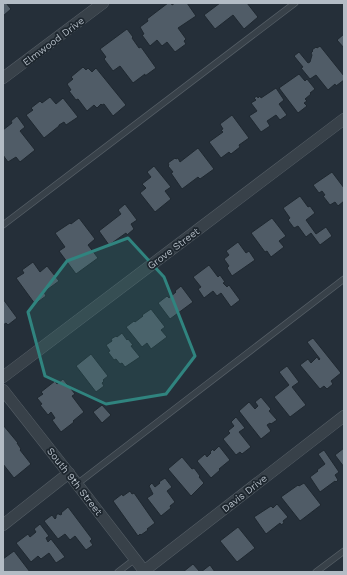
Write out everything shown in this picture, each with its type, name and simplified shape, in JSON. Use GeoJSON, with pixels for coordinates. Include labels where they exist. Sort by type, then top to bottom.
{"type":"FeatureCollection","features":[{"type":"Feature","properties":{"kind":"street","name":"Elmwood Drive"},"geometry":{"type":"LineString","coordinates":[[3,78],[103,3]]}},
{"type":"Feature","properties":{"kind":"street","name":"Grove Street"},"geometry":{"type":"LineString","coordinates":[[3,377],[344,119]]}},
{"type":"Feature","properties":{"kind":"street","name":"South 9th Street"},"geometry":{"type":"LineString","coordinates":[[3,390],[70,473],[145,571]]}},
{"type":"Feature","properties":{"kind":"street","name":"Davis Drive"},"geometry":{"type":"LineString","coordinates":[[145,571],[344,416]]}},
{"type":"Feature","properties":{"kind":"street"},"geometry":{"type":"LineString","coordinates":[[3,525],[70,473]]}},
{"type":"Feature","properties":{"kind":"lane"},"geometry":{"type":"LineString","coordinates":[[3,225],[295,3]]}},
{"type":"Feature","properties":{"kind":"lane"},"geometry":{"type":"LineString","coordinates":[[78,484],[344,279]]}},
{"type":"Feature","properties":{"kind":"lane"},"geometry":{"type":"LineString","coordinates":[[316,572],[344,551]]}},
{"type":"Feature","properties":{"kind":"lane"},"geometry":{"type":"LineString","coordinates":[[118,572],[135,559]]}},
{"type":"Feature","properties":{"kind":"highlighted area"},"geometry":{"type":"Polygon","coordinates":[[[128,238],[164,277],[195,356],[166,394],[106,404],[45,376],[28,312],[67,261],[128,238]]]}},
{"type":"Feature","properties":{"kind":"building"},"geometry":{"type":"Polygon","coordinates":[[[3,3],[6,3],[11,9],[3,16],[3,3]]]}},
{"type":"Feature","properties":{"kind":"building"},"geometry":{"type":"Polygon","coordinates":[[[168,3],[171,3],[172,5],[175,3],[187,3],[196,16],[178,28],[186,39],[184,41],[186,44],[175,52],[167,42],[162,46],[157,40],[150,46],[142,35],[144,34],[140,27],[148,21],[147,19],[168,3]]]}},
{"type":"Feature","properties":{"kind":"building"},"geometry":{"type":"Polygon","coordinates":[[[220,3],[247,3],[258,17],[244,29],[233,15],[215,29],[204,15],[220,3]]]}},
{"type":"Feature","properties":{"kind":"building"},"geometry":{"type":"Polygon","coordinates":[[[127,29],[139,48],[141,47],[156,68],[133,83],[120,66],[113,71],[104,59],[106,57],[100,49],[127,29]]]}},
{"type":"Feature","properties":{"kind":"building"},"geometry":{"type":"Polygon","coordinates":[[[344,34],[344,48],[337,40],[344,34]]]}},
{"type":"Feature","properties":{"kind":"building"},"geometry":{"type":"Polygon","coordinates":[[[320,46],[344,76],[344,80],[336,86],[335,84],[328,90],[316,75],[310,79],[294,56],[299,52],[308,63],[310,62],[312,50],[320,46]]]}},
{"type":"Feature","properties":{"kind":"building"},"geometry":{"type":"Polygon","coordinates":[[[83,67],[86,70],[88,68],[92,72],[96,68],[126,105],[113,116],[104,104],[101,104],[97,108],[94,105],[87,111],[78,99],[76,100],[69,91],[71,90],[67,84],[73,79],[71,77],[83,67]]]}},
{"type":"Feature","properties":{"kind":"building"},"geometry":{"type":"Polygon","coordinates":[[[299,74],[305,81],[307,79],[315,89],[305,99],[307,101],[304,103],[307,106],[298,113],[279,88],[299,74]]]}},
{"type":"Feature","properties":{"kind":"building"},"geometry":{"type":"Polygon","coordinates":[[[276,88],[284,100],[279,104],[287,115],[280,120],[276,115],[267,121],[270,126],[261,132],[249,116],[257,111],[251,103],[256,100],[254,98],[257,96],[258,98],[260,96],[261,98],[276,88]]]}},
{"type":"Feature","properties":{"kind":"building"},"geometry":{"type":"Polygon","coordinates":[[[50,97],[56,104],[63,98],[78,117],[66,125],[64,122],[59,125],[44,138],[26,115],[33,110],[31,108],[40,101],[42,103],[50,97]]]}},
{"type":"Feature","properties":{"kind":"building"},"geometry":{"type":"Polygon","coordinates":[[[232,115],[249,138],[239,145],[240,147],[231,154],[229,152],[221,158],[209,142],[223,132],[220,124],[232,115]]]}},
{"type":"Feature","properties":{"kind":"building"},"geometry":{"type":"Polygon","coordinates":[[[17,116],[25,127],[20,131],[35,150],[20,162],[16,157],[8,162],[3,155],[3,130],[12,123],[11,121],[17,116]]]}},
{"type":"Feature","properties":{"kind":"building"},"geometry":{"type":"Polygon","coordinates":[[[198,148],[214,169],[200,179],[198,177],[182,189],[171,173],[173,172],[168,166],[168,163],[175,158],[178,158],[180,162],[198,148]]]}},
{"type":"Feature","properties":{"kind":"building"},"geometry":{"type":"Polygon","coordinates":[[[154,166],[171,187],[165,191],[171,199],[155,212],[140,193],[146,188],[142,184],[151,177],[147,172],[154,166]]]}},
{"type":"Feature","properties":{"kind":"building"},"geometry":{"type":"Polygon","coordinates":[[[332,172],[344,188],[344,201],[338,206],[335,202],[330,205],[323,196],[325,195],[322,191],[319,193],[313,185],[332,172]]]}},
{"type":"Feature","properties":{"kind":"building"},"geometry":{"type":"Polygon","coordinates":[[[300,196],[308,207],[310,206],[315,213],[306,220],[316,234],[326,227],[332,236],[320,245],[311,233],[306,237],[298,226],[294,228],[288,220],[290,218],[283,208],[300,196]]]}},
{"type":"Feature","properties":{"kind":"building"},"geometry":{"type":"Polygon","coordinates":[[[125,204],[137,220],[131,224],[134,229],[127,235],[126,233],[109,245],[99,231],[121,214],[118,210],[125,204]]]}},
{"type":"Feature","properties":{"kind":"building"},"geometry":{"type":"Polygon","coordinates":[[[79,218],[95,239],[88,245],[98,258],[76,274],[59,251],[65,247],[55,233],[79,218]]]}},
{"type":"Feature","properties":{"kind":"building"},"geometry":{"type":"Polygon","coordinates":[[[272,218],[286,236],[279,241],[284,247],[271,257],[267,251],[265,252],[251,233],[272,218]]]}},
{"type":"Feature","properties":{"kind":"building"},"geometry":{"type":"Polygon","coordinates":[[[238,242],[246,253],[249,251],[255,260],[232,276],[227,268],[229,266],[224,259],[229,255],[226,251],[238,242]]]}},
{"type":"Feature","properties":{"kind":"building"},"geometry":{"type":"Polygon","coordinates":[[[33,262],[40,272],[47,266],[59,281],[44,292],[46,296],[35,304],[16,278],[24,273],[22,270],[33,262]]]}},
{"type":"Feature","properties":{"kind":"building"},"geometry":{"type":"Polygon","coordinates":[[[209,265],[218,277],[220,275],[225,282],[223,283],[227,287],[229,285],[240,300],[231,307],[221,293],[217,296],[213,291],[204,298],[198,289],[201,287],[193,277],[209,265]]]}},
{"type":"Feature","properties":{"kind":"building"},"geometry":{"type":"Polygon","coordinates":[[[181,286],[193,302],[170,319],[158,303],[167,296],[169,298],[181,286]]]}},
{"type":"Feature","properties":{"kind":"building"},"geometry":{"type":"Polygon","coordinates":[[[3,299],[17,318],[8,325],[6,323],[3,325],[3,299]]]}},
{"type":"Feature","properties":{"kind":"building"},"geometry":{"type":"Polygon","coordinates":[[[151,309],[165,327],[161,330],[167,337],[151,349],[147,343],[142,347],[126,327],[134,321],[135,322],[151,309]]]}},
{"type":"Feature","properties":{"kind":"building"},"geometry":{"type":"Polygon","coordinates":[[[122,333],[133,345],[131,346],[140,357],[125,367],[116,359],[114,360],[108,352],[110,351],[106,345],[112,341],[111,339],[122,333]]]}},
{"type":"Feature","properties":{"kind":"building"},"geometry":{"type":"Polygon","coordinates":[[[313,338],[341,373],[331,381],[333,384],[327,389],[324,386],[320,389],[300,365],[308,359],[311,363],[317,357],[319,360],[320,359],[307,342],[313,338]]]}},
{"type":"Feature","properties":{"kind":"building"},"geometry":{"type":"Polygon","coordinates":[[[91,354],[108,376],[103,380],[104,381],[102,383],[104,386],[96,392],[76,366],[91,354]]]}},
{"type":"Feature","properties":{"kind":"building"},"geometry":{"type":"Polygon","coordinates":[[[287,366],[299,382],[292,387],[306,405],[290,417],[274,397],[289,385],[279,372],[287,366]]]}},
{"type":"Feature","properties":{"kind":"building"},"geometry":{"type":"Polygon","coordinates":[[[63,379],[75,394],[72,396],[84,412],[61,432],[52,420],[55,418],[51,412],[48,415],[40,405],[42,404],[37,398],[43,394],[41,392],[55,381],[57,384],[63,379]]]}},
{"type":"Feature","properties":{"kind":"building"},"geometry":{"type":"Polygon","coordinates":[[[261,397],[271,409],[269,411],[277,420],[267,425],[271,431],[261,439],[239,411],[249,402],[255,409],[258,406],[255,402],[261,397]]]}},
{"type":"Feature","properties":{"kind":"building"},"geometry":{"type":"Polygon","coordinates":[[[102,405],[111,415],[102,423],[93,412],[102,405]]]}},
{"type":"Feature","properties":{"kind":"building"},"geometry":{"type":"Polygon","coordinates":[[[236,417],[245,428],[239,432],[251,447],[242,454],[240,452],[236,455],[223,439],[230,433],[228,431],[234,426],[231,422],[236,417]]]}},
{"type":"Feature","properties":{"kind":"building"},"geometry":{"type":"Polygon","coordinates":[[[3,425],[18,443],[21,449],[20,450],[31,464],[14,478],[3,464],[3,425]]]}},
{"type":"Feature","properties":{"kind":"building"},"geometry":{"type":"Polygon","coordinates":[[[219,446],[230,460],[211,478],[197,461],[205,454],[207,457],[213,449],[214,451],[219,446]]]}},
{"type":"Feature","properties":{"kind":"building"},"geometry":{"type":"Polygon","coordinates":[[[344,448],[344,467],[335,455],[344,448]]]}},
{"type":"Feature","properties":{"kind":"building"},"geometry":{"type":"Polygon","coordinates":[[[324,450],[339,472],[335,475],[338,480],[320,492],[310,477],[325,464],[318,454],[324,450]]]}},
{"type":"Feature","properties":{"kind":"building"},"geometry":{"type":"Polygon","coordinates":[[[182,457],[192,469],[194,468],[204,483],[191,496],[168,469],[182,457]]]}},
{"type":"Feature","properties":{"kind":"building"},"geometry":{"type":"Polygon","coordinates":[[[165,478],[172,487],[167,491],[175,502],[170,506],[171,508],[161,516],[147,498],[153,494],[149,486],[152,483],[155,487],[165,478]]]}},
{"type":"Feature","properties":{"kind":"building"},"geometry":{"type":"Polygon","coordinates":[[[304,483],[321,505],[300,521],[281,497],[298,485],[299,486],[304,483]]]}},
{"type":"Feature","properties":{"kind":"building"},"geometry":{"type":"Polygon","coordinates":[[[130,491],[132,494],[134,493],[155,523],[147,529],[148,530],[138,536],[113,501],[122,494],[123,496],[130,491]]]}},
{"type":"Feature","properties":{"kind":"building"},"geometry":{"type":"Polygon","coordinates":[[[277,504],[288,517],[283,521],[284,523],[281,525],[280,523],[266,534],[254,517],[271,506],[273,508],[277,504]]]}},
{"type":"Feature","properties":{"kind":"building"},"geometry":{"type":"Polygon","coordinates":[[[68,507],[92,539],[90,541],[93,545],[86,550],[75,536],[70,540],[65,534],[58,539],[44,521],[52,515],[55,519],[57,514],[62,514],[61,513],[68,507]]]}},
{"type":"Feature","properties":{"kind":"building"},"geometry":{"type":"Polygon","coordinates":[[[40,524],[49,536],[46,538],[48,542],[51,539],[65,557],[56,563],[49,553],[41,559],[38,556],[31,562],[16,543],[28,534],[30,537],[36,532],[34,529],[40,524]]]}},
{"type":"Feature","properties":{"kind":"building"},"geometry":{"type":"Polygon","coordinates":[[[238,527],[255,548],[237,562],[220,541],[238,527]]]}},
{"type":"Feature","properties":{"kind":"building"},"geometry":{"type":"Polygon","coordinates":[[[14,551],[30,572],[3,572],[3,559],[14,551]]]}},
{"type":"Feature","properties":{"kind":"building"},"geometry":{"type":"Polygon","coordinates":[[[193,564],[200,572],[183,572],[193,564]]]}},
{"type":"Feature","properties":{"kind":"building"},"geometry":{"type":"Polygon","coordinates":[[[210,565],[215,572],[201,572],[210,565]]]}}]}
